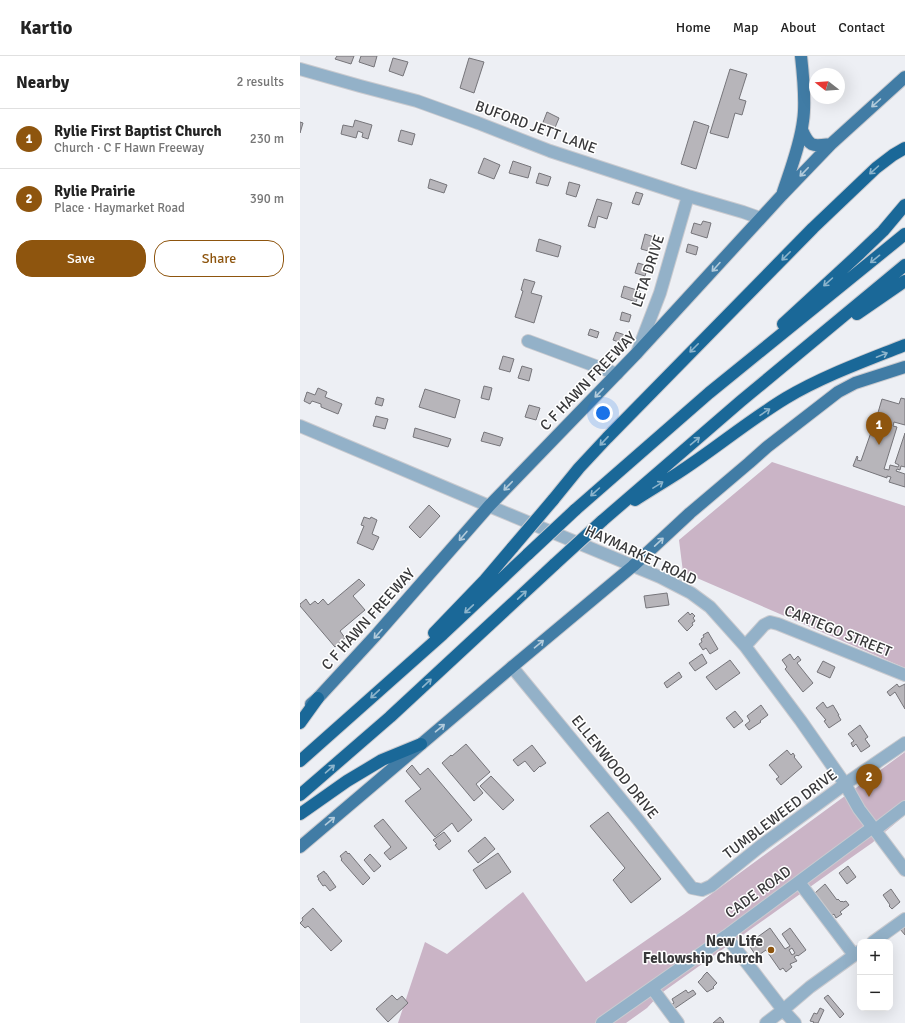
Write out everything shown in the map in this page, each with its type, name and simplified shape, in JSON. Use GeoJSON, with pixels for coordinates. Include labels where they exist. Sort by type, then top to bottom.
{"type":"FeatureCollection","features":[{"type":"Feature","properties":{"kind":"highway"},"geometry":{"type":"LineString","coordinates":[[404,668],[438,628],[485,580],[606,438],[813,228],[876,168],[905,148]]}},
{"type":"Feature","properties":{"kind":"highway"},"geometry":{"type":"LineString","coordinates":[[300,761],[443,634],[575,510],[709,393],[864,250],[883,231],[905,205]]}},
{"type":"Feature","properties":{"kind":"highway"},"geometry":{"type":"LineString","coordinates":[[709,393],[905,234]]}},
{"type":"Feature","properties":{"kind":"highway"},"geometry":{"type":"LineString","coordinates":[[300,795],[390,717],[602,521],[696,439],[905,265]]}},
{"type":"Feature","properties":{"kind":"highway"},"geometry":{"type":"LineString","coordinates":[[799,354],[905,281]]}},
{"type":"Feature","properties":{"kind":"highway"},"geometry":{"type":"LineString","coordinates":[[602,521],[679,473],[786,398],[815,382],[905,345]]}},
{"type":"Feature","properties":{"kind":"highway"},"geometry":{"type":"LineString","coordinates":[[300,723],[318,698]]}},
{"type":"Feature","properties":{"kind":"highway"},"geometry":{"type":"LineString","coordinates":[[300,814],[347,781],[382,760],[421,744]]}},
{"type":"Feature","properties":{"kind":"main road"},"geometry":{"type":"LineString","coordinates":[[782,195],[797,151],[804,120],[804,94],[801,56]]}},
{"type":"Feature","properties":{"kind":"main road","name":"C F HAWN FREEWAY"},"geometry":{"type":"LineString","coordinates":[[300,714],[318,698],[376,636],[489,506],[636,354],[760,218],[832,144],[905,77]]}},
{"type":"Feature","properties":{"kind":"main road"},"geometry":{"type":"LineString","coordinates":[[802,130],[806,141],[815,146],[832,144]]}},
{"type":"Feature","properties":{"kind":"main road"},"geometry":{"type":"LineString","coordinates":[[300,847],[633,566],[690,513],[767,447],[838,392],[855,382],[905,367]]}},
{"type":"Feature","properties":{"kind":"street","name":"BUFORD JETT LANE"},"geometry":{"type":"LineString","coordinates":[[300,69],[417,101],[478,123],[550,152],[760,218]]}},
{"type":"Feature","properties":{"kind":"street","name":"LETA DRIVE"},"geometry":{"type":"LineString","coordinates":[[636,354],[660,293],[688,196]]}},
{"type":"Feature","properties":{"kind":"street"},"geometry":{"type":"LineString","coordinates":[[528,341],[617,374]]}},
{"type":"Feature","properties":{"kind":"street","name":"HAYMARKET ROAD"},"geometry":{"type":"LineString","coordinates":[[300,426],[660,577],[691,593],[710,607],[745,646],[801,721],[845,784],[859,809],[905,870]]}},
{"type":"Feature","properties":{"kind":"street","name":"CARTEGO STREET"},"geometry":{"type":"LineString","coordinates":[[745,646],[764,625],[770,622],[905,675]]}},
{"type":"Feature","properties":{"kind":"street","name":"ELLENWOOD DRIVE"},"geometry":{"type":"LineString","coordinates":[[512,667],[639,821],[692,888]]}},
{"type":"Feature","properties":{"kind":"street","name":"TUMBLEWEED DRIVE"},"geometry":{"type":"LineString","coordinates":[[692,888],[702,890],[711,886],[762,845],[845,784],[905,743]]}},
{"type":"Feature","properties":{"kind":"street","name":"CADE ROAD"},"geometry":{"type":"LineString","coordinates":[[602,1023],[905,807]]}},
{"type":"Feature","properties":{"kind":"street"},"geometry":{"type":"LineString","coordinates":[[766,1023],[810,987],[857,953],[799,882]]}},
{"type":"Feature","properties":{"kind":"street"},"geometry":{"type":"LineString","coordinates":[[877,939],[905,919]]}},
{"type":"Feature","properties":{"kind":"street"},"geometry":{"type":"LineString","coordinates":[[726,936],[783,1010],[795,1023]]}},
{"type":"Feature","properties":{"kind":"street"},"geometry":{"type":"LineString","coordinates":[[652,988],[678,1023]]}},
{"type":"Feature","properties":{"kind":"shaded area"},"geometry":{"type":"Polygon","coordinates":[[[772,462],[905,506],[905,668],[683,572],[679,540],[772,462]]]}},
{"type":"Feature","properties":{"kind":"shaded area"},"geometry":{"type":"Polygon","coordinates":[[[905,752],[905,815],[872,843],[660,994],[647,1008],[626,1023],[398,1023],[425,942],[447,954],[523,892],[586,982],[684,914],[905,752]]]}},
{"type":"Feature","properties":{"kind":"building"},"geometry":{"type":"Polygon","coordinates":[[[337,56],[354,56],[351,64],[335,59],[337,56]]]}},
{"type":"Feature","properties":{"kind":"building"},"geometry":{"type":"Polygon","coordinates":[[[361,56],[377,56],[374,67],[359,62],[361,56]]]}},
{"type":"Feature","properties":{"kind":"building"},"geometry":{"type":"Polygon","coordinates":[[[393,58],[408,62],[403,76],[389,71],[393,58]]]}},
{"type":"Feature","properties":{"kind":"building"},"geometry":{"type":"Polygon","coordinates":[[[469,58],[484,62],[474,93],[460,88],[469,58]]]}},
{"type":"Feature","properties":{"kind":"building"},"geometry":{"type":"Polygon","coordinates":[[[730,69],[747,74],[739,99],[746,101],[742,115],[735,113],[728,138],[710,133],[730,69]]]}},
{"type":"Feature","properties":{"kind":"building"},"geometry":{"type":"Polygon","coordinates":[[[547,112],[559,118],[554,130],[542,125],[547,112]]]}},
{"type":"Feature","properties":{"kind":"building"},"geometry":{"type":"Polygon","coordinates":[[[355,120],[372,125],[368,139],[362,137],[363,133],[358,131],[356,138],[341,134],[343,125],[353,127],[355,120]]]}},
{"type":"Feature","properties":{"kind":"building"},"geometry":{"type":"Polygon","coordinates":[[[694,121],[709,126],[696,169],[681,164],[694,121]]]}},
{"type":"Feature","properties":{"kind":"building"},"geometry":{"type":"Polygon","coordinates":[[[300,122],[303,123],[300,133],[300,122]]]}},
{"type":"Feature","properties":{"kind":"building"},"geometry":{"type":"Polygon","coordinates":[[[401,130],[415,134],[412,145],[398,141],[401,130]]]}},
{"type":"Feature","properties":{"kind":"building"},"geometry":{"type":"Polygon","coordinates":[[[484,158],[500,165],[494,179],[478,173],[484,158]]]}},
{"type":"Feature","properties":{"kind":"building"},"geometry":{"type":"Polygon","coordinates":[[[513,161],[531,167],[528,178],[509,173],[513,161]]]}},
{"type":"Feature","properties":{"kind":"building"},"geometry":{"type":"Polygon","coordinates":[[[539,173],[551,177],[548,186],[536,183],[539,173]]]}},
{"type":"Feature","properties":{"kind":"building"},"geometry":{"type":"Polygon","coordinates":[[[430,179],[447,185],[444,193],[428,188],[430,179]]]}},
{"type":"Feature","properties":{"kind":"building"},"geometry":{"type":"Polygon","coordinates":[[[569,182],[580,185],[576,197],[566,194],[569,182]]]}},
{"type":"Feature","properties":{"kind":"building"},"geometry":{"type":"Polygon","coordinates":[[[636,192],[643,194],[639,205],[632,203],[636,192]]]}},
{"type":"Feature","properties":{"kind":"building"},"geometry":{"type":"Polygon","coordinates":[[[597,199],[612,203],[607,219],[598,216],[595,228],[588,226],[597,199]]]}},
{"type":"Feature","properties":{"kind":"building"},"geometry":{"type":"Polygon","coordinates":[[[703,221],[711,223],[707,238],[691,233],[694,223],[701,225],[703,221]]]}},
{"type":"Feature","properties":{"kind":"building"},"geometry":{"type":"Polygon","coordinates":[[[645,234],[657,238],[652,252],[641,249],[645,234]]]}},
{"type":"Feature","properties":{"kind":"building"},"geometry":{"type":"Polygon","coordinates":[[[539,239],[561,246],[558,257],[536,251],[539,239]]]}},
{"type":"Feature","properties":{"kind":"building"},"geometry":{"type":"Polygon","coordinates":[[[688,244],[698,247],[696,255],[686,252],[688,244]]]}},
{"type":"Feature","properties":{"kind":"building"},"geometry":{"type":"Polygon","coordinates":[[[638,263],[648,266],[645,276],[635,273],[638,263]]]}},
{"type":"Feature","properties":{"kind":"building"},"geometry":{"type":"Polygon","coordinates":[[[524,279],[535,282],[531,293],[542,296],[534,323],[515,317],[523,291],[521,290],[524,279]]]}},
{"type":"Feature","properties":{"kind":"building"},"geometry":{"type":"Polygon","coordinates":[[[624,286],[640,291],[636,302],[621,297],[624,286]]]}},
{"type":"Feature","properties":{"kind":"building"},"geometry":{"type":"Polygon","coordinates":[[[622,312],[631,315],[629,322],[620,320],[622,312]]]}},
{"type":"Feature","properties":{"kind":"building"},"geometry":{"type":"Polygon","coordinates":[[[590,329],[599,332],[597,338],[588,335],[590,329]]]}},
{"type":"Feature","properties":{"kind":"building"},"geometry":{"type":"Polygon","coordinates":[[[616,332],[628,336],[624,344],[613,340],[616,332]]]}},
{"type":"Feature","properties":{"kind":"building"},"geometry":{"type":"Polygon","coordinates":[[[503,356],[514,359],[510,372],[499,369],[503,356]]]}},
{"type":"Feature","properties":{"kind":"building"},"geometry":{"type":"Polygon","coordinates":[[[522,366],[532,369],[529,381],[518,378],[522,366]]]}},
{"type":"Feature","properties":{"kind":"building"},"geometry":{"type":"Polygon","coordinates":[[[484,386],[492,388],[489,400],[481,398],[484,386]]]}},
{"type":"Feature","properties":{"kind":"building"},"geometry":{"type":"Polygon","coordinates":[[[318,388],[327,392],[325,397],[342,404],[338,414],[321,407],[321,404],[312,401],[310,404],[304,401],[307,392],[315,395],[318,388]]]}},
{"type":"Feature","properties":{"kind":"building"},"geometry":{"type":"Polygon","coordinates":[[[425,389],[460,400],[455,418],[419,407],[425,389]]]}},
{"type":"Feature","properties":{"kind":"building"},"geometry":{"type":"Polygon","coordinates":[[[377,397],[384,399],[382,406],[375,404],[377,397]]]}},
{"type":"Feature","properties":{"kind":"building"},"geometry":{"type":"Polygon","coordinates":[[[901,398],[905,399],[905,425],[894,422],[893,426],[897,427],[884,469],[889,470],[890,465],[898,467],[899,465],[895,463],[905,433],[905,467],[901,466],[900,470],[897,469],[896,471],[905,474],[905,487],[889,482],[891,477],[887,476],[887,478],[853,466],[857,456],[857,460],[861,461],[875,421],[885,424],[886,419],[877,416],[882,399],[899,404],[901,398]]]}},
{"type":"Feature","properties":{"kind":"building"},"geometry":{"type":"Polygon","coordinates":[[[529,405],[540,408],[536,420],[525,417],[529,405]]]}},
{"type":"Feature","properties":{"kind":"building"},"geometry":{"type":"Polygon","coordinates":[[[376,416],[388,419],[385,429],[373,426],[376,416]]]}},
{"type":"Feature","properties":{"kind":"building"},"geometry":{"type":"Polygon","coordinates":[[[415,428],[451,439],[448,447],[413,437],[415,428]]]}},
{"type":"Feature","properties":{"kind":"building"},"geometry":{"type":"Polygon","coordinates":[[[484,432],[503,438],[500,446],[481,441],[484,432]]]}},
{"type":"Feature","properties":{"kind":"building"},"geometry":{"type":"Polygon","coordinates":[[[429,505],[440,516],[420,538],[409,527],[429,505]]]}},
{"type":"Feature","properties":{"kind":"building"},"geometry":{"type":"Polygon","coordinates":[[[364,517],[370,519],[371,517],[377,520],[372,534],[379,537],[373,550],[357,543],[364,526],[361,525],[364,517]]]}},
{"type":"Feature","properties":{"kind":"building"},"geometry":{"type":"Polygon","coordinates":[[[359,579],[365,585],[353,596],[365,610],[340,631],[345,638],[335,647],[300,606],[300,604],[306,599],[310,605],[315,601],[318,604],[323,599],[328,605],[359,579]]]}},
{"type":"Feature","properties":{"kind":"building"},"geometry":{"type":"Polygon","coordinates":[[[667,593],[669,605],[646,608],[644,596],[667,593]]]}},
{"type":"Feature","properties":{"kind":"building"},"geometry":{"type":"Polygon","coordinates":[[[688,612],[690,615],[692,613],[695,616],[693,618],[695,621],[687,631],[678,621],[688,612]]]}},
{"type":"Feature","properties":{"kind":"building"},"geometry":{"type":"Polygon","coordinates":[[[708,632],[718,649],[710,654],[706,648],[703,650],[699,644],[702,642],[701,639],[704,637],[703,635],[708,632]]]}},
{"type":"Feature","properties":{"kind":"building"},"geometry":{"type":"Polygon","coordinates":[[[702,654],[707,663],[695,671],[689,663],[702,654]]]}},
{"type":"Feature","properties":{"kind":"building"},"geometry":{"type":"Polygon","coordinates":[[[790,654],[794,660],[798,656],[801,660],[797,663],[813,683],[803,692],[785,669],[787,667],[782,660],[790,654]]]}},
{"type":"Feature","properties":{"kind":"building"},"geometry":{"type":"Polygon","coordinates":[[[730,660],[740,673],[716,690],[706,677],[730,660]]]}},
{"type":"Feature","properties":{"kind":"building"},"geometry":{"type":"Polygon","coordinates":[[[823,661],[835,667],[830,678],[817,672],[823,661]]]}},
{"type":"Feature","properties":{"kind":"building"},"geometry":{"type":"Polygon","coordinates":[[[679,672],[682,677],[667,688],[664,683],[679,672]]]}},
{"type":"Feature","properties":{"kind":"building"},"geometry":{"type":"Polygon","coordinates":[[[897,684],[899,687],[905,684],[905,709],[895,692],[890,696],[887,692],[897,684]]]}},
{"type":"Feature","properties":{"kind":"building"},"geometry":{"type":"Polygon","coordinates":[[[823,702],[827,708],[833,705],[841,720],[829,728],[824,721],[826,720],[816,708],[823,702]]]}},
{"type":"Feature","properties":{"kind":"building"},"geometry":{"type":"Polygon","coordinates":[[[761,705],[768,715],[749,730],[745,725],[750,721],[747,716],[761,705]]]}},
{"type":"Feature","properties":{"kind":"building"},"geometry":{"type":"Polygon","coordinates":[[[735,711],[743,721],[734,728],[726,718],[735,711]]]}},
{"type":"Feature","properties":{"kind":"building"},"geometry":{"type":"Polygon","coordinates":[[[860,725],[868,737],[865,739],[870,746],[861,752],[856,744],[853,747],[851,743],[854,741],[848,734],[860,725]]]}},
{"type":"Feature","properties":{"kind":"building"},"geometry":{"type":"Polygon","coordinates":[[[466,744],[490,772],[476,784],[483,793],[474,801],[442,763],[466,744]]]}},
{"type":"Feature","properties":{"kind":"building"},"geometry":{"type":"Polygon","coordinates":[[[532,745],[546,763],[534,772],[525,761],[518,766],[513,760],[532,745]]]}},
{"type":"Feature","properties":{"kind":"building"},"geometry":{"type":"Polygon","coordinates":[[[787,750],[791,755],[793,753],[795,756],[794,757],[802,767],[781,785],[776,779],[779,777],[769,765],[787,750]]]}},
{"type":"Feature","properties":{"kind":"building"},"geometry":{"type":"Polygon","coordinates":[[[412,765],[420,775],[428,768],[472,820],[458,832],[452,823],[435,837],[405,801],[421,789],[406,771],[412,765]]]}},
{"type":"Feature","properties":{"kind":"building"},"geometry":{"type":"Polygon","coordinates":[[[491,776],[514,800],[503,810],[480,786],[491,776]]]}},
{"type":"Feature","properties":{"kind":"building"},"geometry":{"type":"Polygon","coordinates":[[[608,812],[661,879],[631,903],[613,880],[625,868],[590,826],[608,812]]]}},
{"type":"Feature","properties":{"kind":"building"},"geometry":{"type":"Polygon","coordinates":[[[383,819],[407,848],[390,860],[384,853],[391,847],[374,826],[383,819]]]}},
{"type":"Feature","properties":{"kind":"building"},"geometry":{"type":"Polygon","coordinates":[[[444,832],[451,841],[439,850],[435,845],[437,844],[433,840],[444,832]]]}},
{"type":"Feature","properties":{"kind":"building"},"geometry":{"type":"Polygon","coordinates":[[[485,837],[495,849],[478,863],[468,851],[485,837]]]}},
{"type":"Feature","properties":{"kind":"building"},"geometry":{"type":"Polygon","coordinates":[[[346,851],[370,878],[363,885],[341,860],[342,859],[340,856],[346,851]]]}},
{"type":"Feature","properties":{"kind":"building"},"geometry":{"type":"Polygon","coordinates":[[[498,853],[511,872],[486,889],[473,870],[498,853]]]}},
{"type":"Feature","properties":{"kind":"building"},"geometry":{"type":"Polygon","coordinates":[[[370,854],[381,866],[374,872],[364,860],[370,854]]]}},
{"type":"Feature","properties":{"kind":"building"},"geometry":{"type":"Polygon","coordinates":[[[848,866],[856,877],[847,884],[839,873],[848,866]]]}},
{"type":"Feature","properties":{"kind":"building"},"geometry":{"type":"Polygon","coordinates":[[[324,871],[336,887],[330,891],[325,885],[323,886],[317,876],[324,871]]]}},
{"type":"Feature","properties":{"kind":"building"},"geometry":{"type":"Polygon","coordinates":[[[825,884],[837,900],[838,899],[841,902],[846,901],[849,905],[840,912],[842,914],[836,918],[834,914],[828,919],[822,905],[823,904],[818,897],[817,898],[814,895],[825,884]]]}},
{"type":"Feature","properties":{"kind":"building"},"geometry":{"type":"Polygon","coordinates":[[[891,889],[900,902],[892,909],[883,895],[891,889]]]}},
{"type":"Feature","properties":{"kind":"building"},"geometry":{"type":"Polygon","coordinates":[[[313,908],[342,941],[331,951],[308,926],[305,928],[300,923],[303,920],[302,918],[313,908]]]}},
{"type":"Feature","properties":{"kind":"building"},"geometry":{"type":"Polygon","coordinates":[[[905,925],[905,935],[900,929],[905,925]]]}},
{"type":"Feature","properties":{"kind":"building","name":"New Life Fellowship Church"},"geometry":{"type":"Polygon","coordinates":[[[770,928],[785,949],[790,946],[782,934],[790,928],[806,950],[794,957],[797,961],[790,964],[792,967],[786,972],[783,968],[780,970],[766,950],[750,961],[748,958],[755,954],[748,944],[770,928]],[[792,948],[789,950],[792,955],[795,953],[792,948]]]}},
{"type":"Feature","properties":{"kind":"building"},"geometry":{"type":"Polygon","coordinates":[[[707,972],[717,983],[713,987],[714,988],[707,992],[698,982],[707,972]]]}},
{"type":"Feature","properties":{"kind":"building"},"geometry":{"type":"Polygon","coordinates":[[[686,990],[688,993],[693,990],[696,994],[674,1009],[671,1005],[674,1003],[672,999],[686,990]]]}},
{"type":"Feature","properties":{"kind":"building"},"geometry":{"type":"Polygon","coordinates":[[[392,995],[397,1000],[402,996],[408,1003],[388,1022],[376,1009],[392,995]]]}},
{"type":"Feature","properties":{"kind":"building"},"geometry":{"type":"Polygon","coordinates":[[[828,995],[844,1014],[840,1018],[824,998],[828,995]]]}},
{"type":"Feature","properties":{"kind":"building"},"geometry":{"type":"Polygon","coordinates":[[[820,1008],[824,1010],[818,1023],[813,1023],[814,1022],[810,1021],[814,1013],[817,1014],[820,1008]]]}},
{"type":"Feature","properties":{"kind":"building"},"geometry":{"type":"Polygon","coordinates":[[[720,1017],[724,1022],[723,1023],[713,1023],[720,1017]]]}},
{"type":"Feature","properties":{"kind":"place","name":"Rylie First Baptist Church"},"geometry":{"type":"Point","coordinates":[879,445]}},
{"type":"Feature","properties":{"kind":"place","name":"Rylie Prairie"},"geometry":{"type":"Point","coordinates":[869,797]}},
{"type":"Feature","properties":{"kind":"place","name":"New Life Fellowship Church"},"geometry":{"type":"Point","coordinates":[771,950]}}]}
